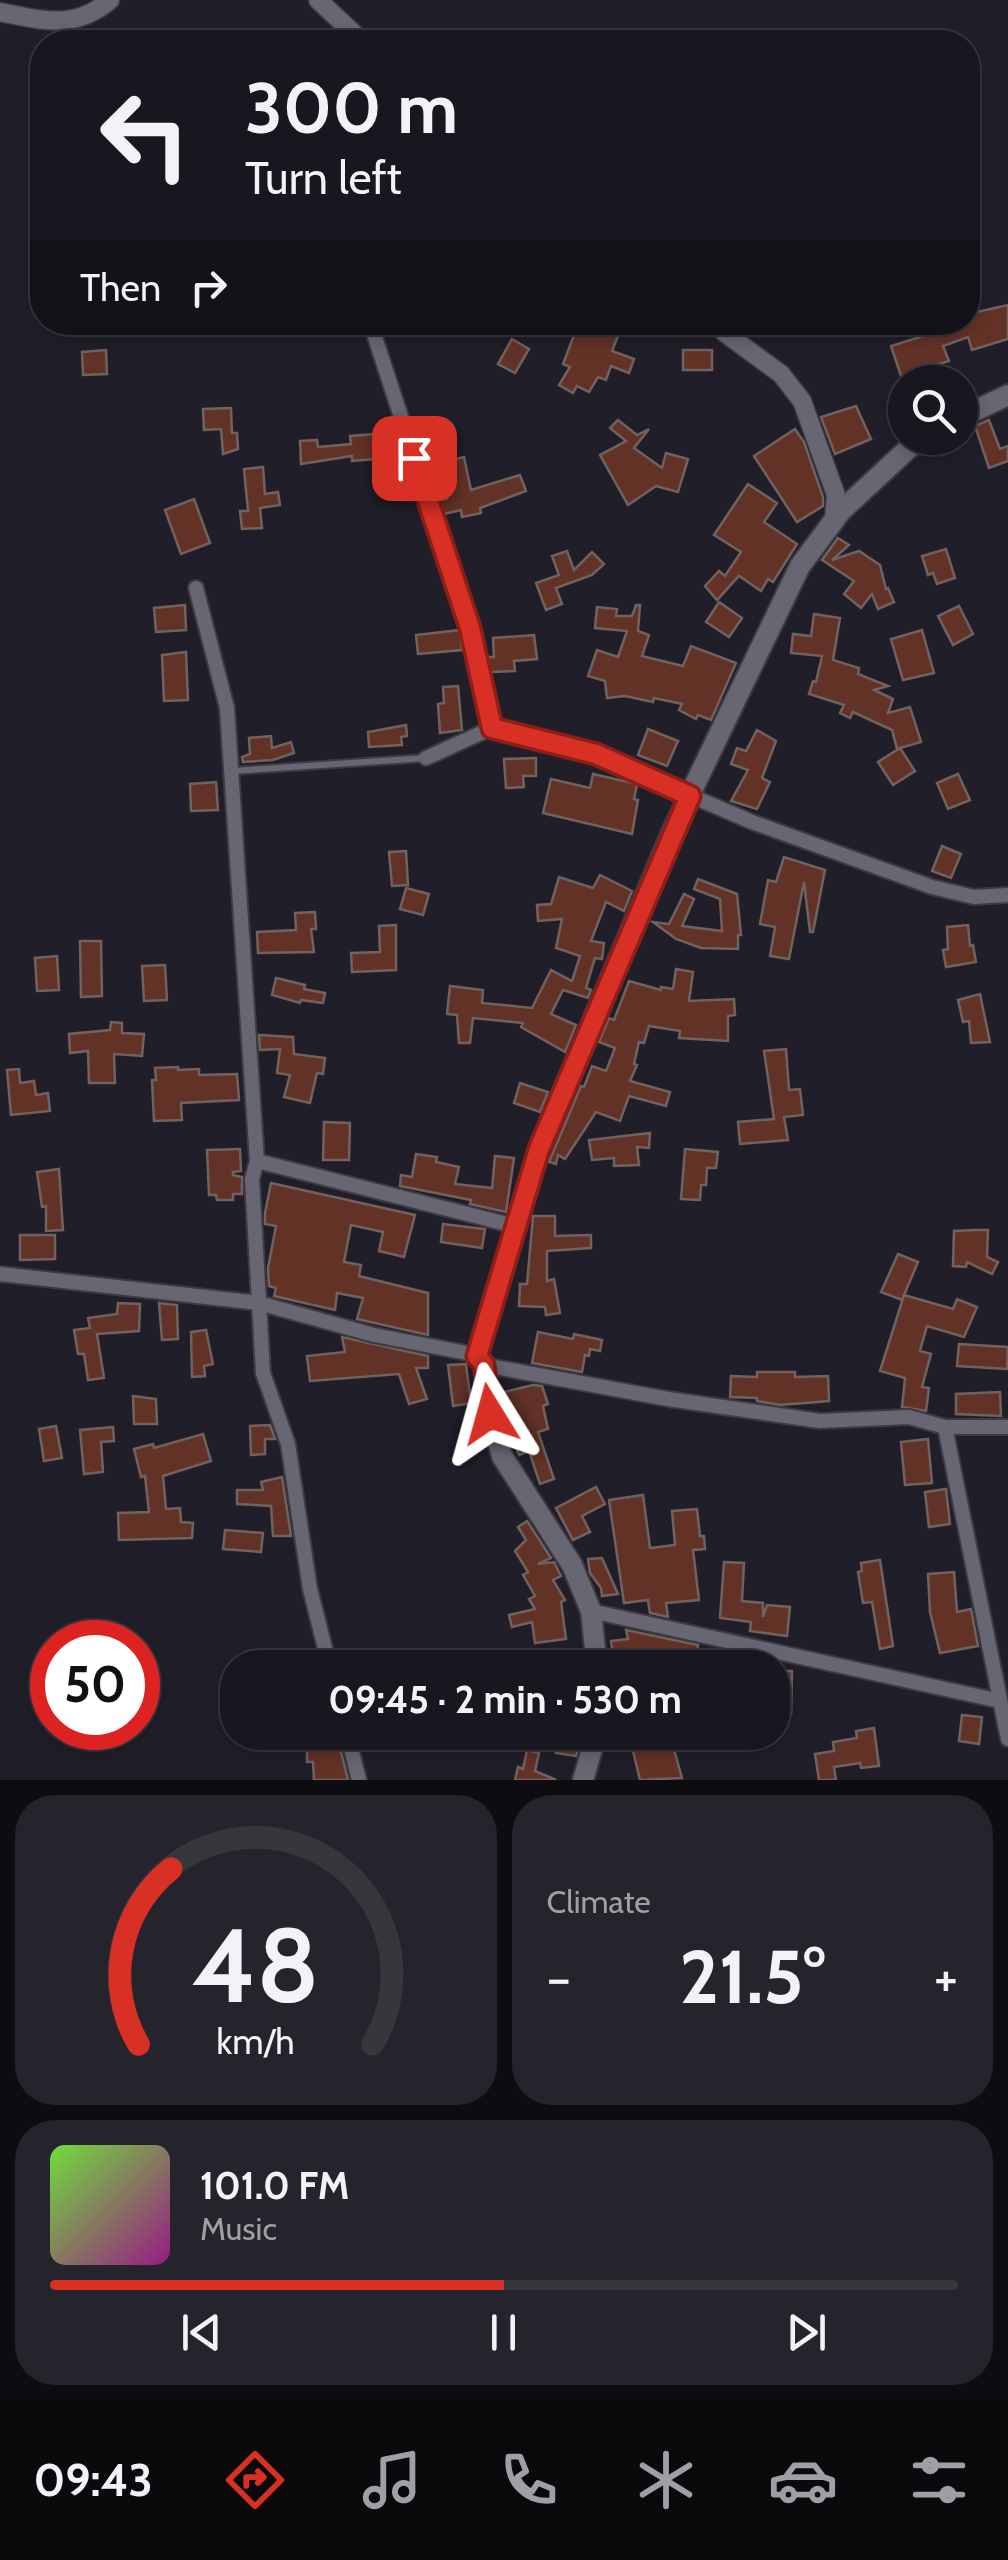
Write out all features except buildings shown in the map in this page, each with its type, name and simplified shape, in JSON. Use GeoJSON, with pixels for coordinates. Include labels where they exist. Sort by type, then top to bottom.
{"type":"FeatureCollection","features":[{"type":"Feature","properties":{"kind":"main road"},"geometry":{"type":"LineString","coordinates":[[978,409],[1008,395]]}},
{"type":"Feature","properties":{"kind":"main road"},"geometry":{"type":"LineString","coordinates":[[595,1650],[591,1611],[572,1565],[502,1456],[480,1360],[539,1149],[690,796],[800,566],[834,520],[902,455]]}},
{"type":"Feature","properties":{"kind":"main road"},"geometry":{"type":"LineString","coordinates":[[584,1780],[592,1750]]}},
{"type":"Feature","properties":{"kind":"street"},"geometry":{"type":"LineString","coordinates":[[0,12],[60,23],[100,9],[110,0]]}},
{"type":"Feature","properties":{"kind":"street"},"geometry":{"type":"LineString","coordinates":[[318,0],[350,30]]}},
{"type":"Feature","properties":{"kind":"street"},"geometry":{"type":"LineString","coordinates":[[374,335],[470,628],[492,728]]}},
{"type":"Feature","properties":{"kind":"street"},"geometry":{"type":"LineString","coordinates":[[727,335],[781,374],[802,400],[836,495],[834,520]]}},
{"type":"Feature","properties":{"kind":"street"},"geometry":{"type":"LineString","coordinates":[[196,588],[226,708],[257,1161],[252,1179],[263,1374],[288,1444],[310,1589],[325,1650]]}},
{"type":"Feature","properties":{"kind":"street"},"geometry":{"type":"LineString","coordinates":[[426,758],[492,728],[596,754],[690,796],[932,886],[974,897],[1008,895]]}},
{"type":"Feature","properties":{"kind":"street"},"geometry":{"type":"LineString","coordinates":[[257,1161],[515,1226]]}},
{"type":"Feature","properties":{"kind":"street"},"geometry":{"type":"LineString","coordinates":[[0,1274],[259,1303],[480,1360],[668,1400],[820,1422],[909,1417],[945,1427],[1008,1427]]}},
{"type":"Feature","properties":{"kind":"street"},"geometry":{"type":"LineString","coordinates":[[945,1427],[1008,1739]]}},
{"type":"Feature","properties":{"kind":"street"},"geometry":{"type":"LineString","coordinates":[[591,1611],[1000,1701]]}},
{"type":"Feature","properties":{"kind":"street"},"geometry":{"type":"LineString","coordinates":[[352,1750],[359,1780]]}},
{"type":"Feature","properties":{"kind":"lane"},"geometry":{"type":"LineString","coordinates":[[230,772],[426,758]]}},
{"type":"Feature","properties":{"kind":"route"},"geometry":{"type":"LineString","coordinates":[[414,458],[470,628],[492,728],[596,754],[690,796],[539,1149],[477,1356],[484,1365],[490,1414]]}}]}
